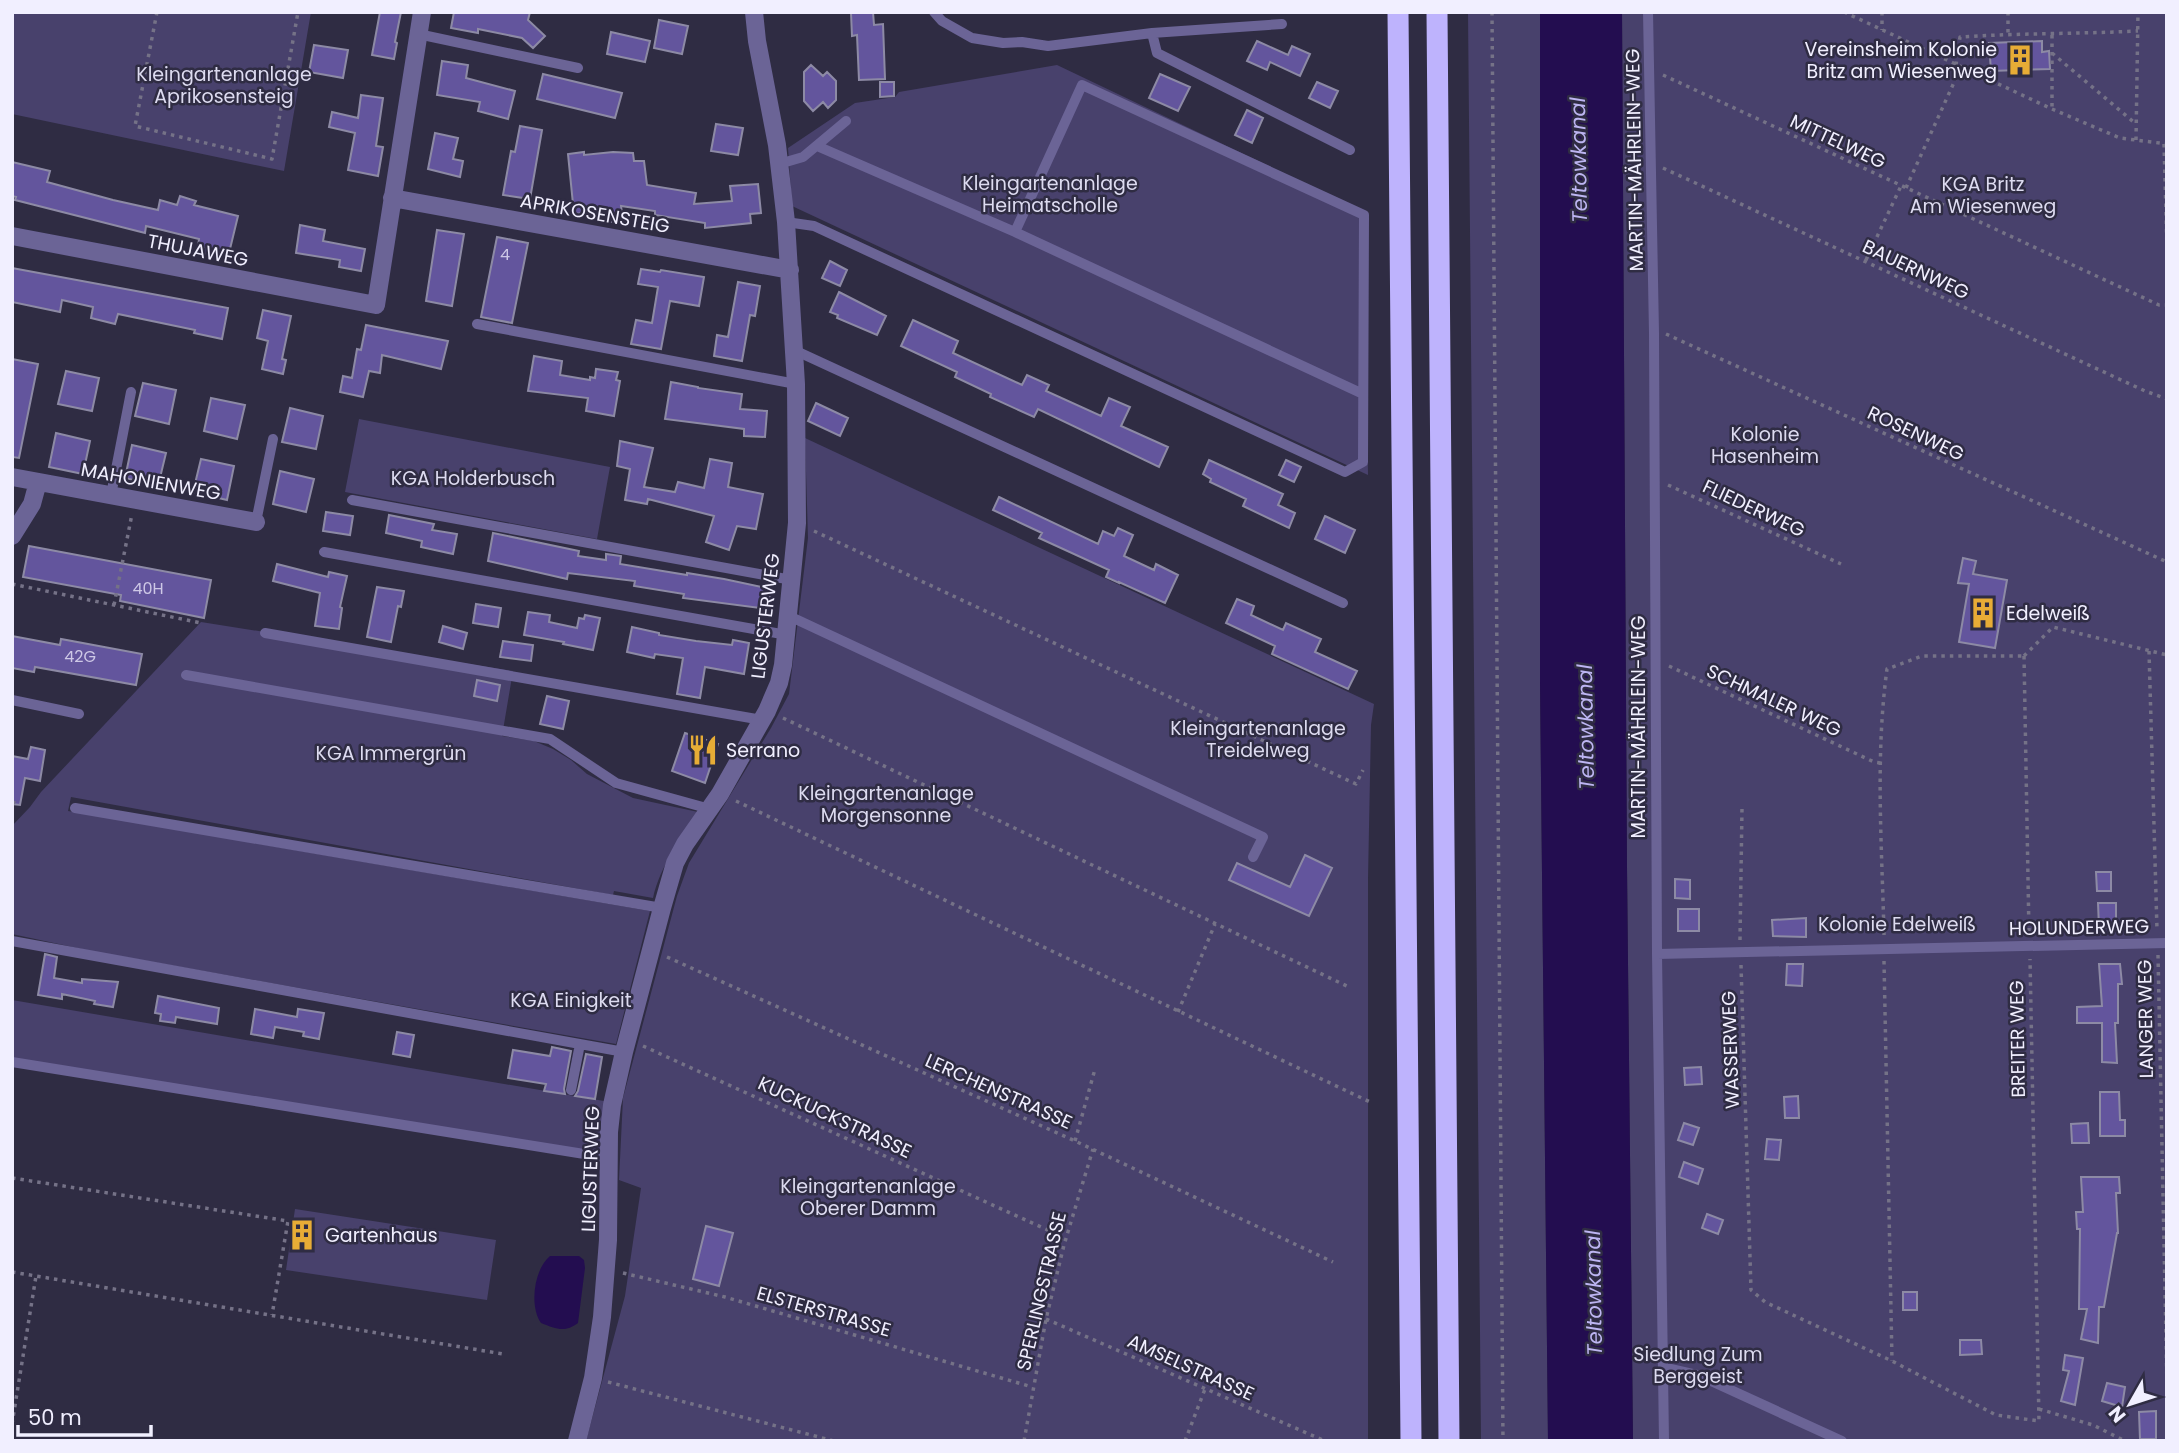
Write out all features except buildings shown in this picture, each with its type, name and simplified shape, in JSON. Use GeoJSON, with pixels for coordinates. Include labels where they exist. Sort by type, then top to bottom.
{"type":"FeatureCollection","features":[{"type":"Feature","properties":{"kind":"highway"},"geometry":{"type":"LineString","coordinates":[[1398,12],[1411,1441]]}},
{"type":"Feature","properties":{"kind":"highway"},"geometry":{"type":"LineString","coordinates":[[1437,12],[1449,1441]]}},
{"type":"Feature","properties":{"kind":"street"},"geometry":{"type":"LineString","coordinates":[[392,198],[422,12]]}},
{"type":"Feature","properties":{"kind":"street","name":"LIGUSTERWEG"},"geometry":{"type":"LineString","coordinates":[[577,1441],[593,1378],[602,1317],[612,1105],[625,1045],[675,863],[765,715],[779,683],[787,635],[797,523],[796,384],[790,270],[779,164],[754,12]]}},
{"type":"Feature","properties":{"kind":"street","name":"APRIKOSENSTEIG"},"geometry":{"type":"LineString","coordinates":[[392,198],[790,270]]}},
{"type":"Feature","properties":{"kind":"street","name":"THUJAWEG"},"geometry":{"type":"LineString","coordinates":[[12,236],[376,305],[392,198]]}},
{"type":"Feature","properties":{"kind":"street","name":"MAHONIENWEG"},"geometry":{"type":"LineString","coordinates":[[12,477],[256,522]]}},
{"type":"Feature","properties":{"kind":"street"},"geometry":{"type":"LineString","coordinates":[[12,536],[32,504],[38,482]]}},
{"type":"Feature","properties":{"kind":"lane"},"geometry":{"type":"LineString","coordinates":[[934,12],[942,21],[972,38],[1048,46],[1152,33],[1282,23]]}},
{"type":"Feature","properties":{"kind":"lane","name":"MARTIN-MÄHRLEIN-WEG"},"geometry":{"type":"LineString","coordinates":[[1648,12],[1654,333],[1657,954],[1664,1441]]}},
{"type":"Feature","properties":{"kind":"lane"},"geometry":{"type":"LineString","coordinates":[[1152,33],[1157,53],[1350,150]]}},
{"type":"Feature","properties":{"kind":"lane"},"geometry":{"type":"LineString","coordinates":[[418,34],[578,68]]}},
{"type":"Feature","properties":{"kind":"lane"},"geometry":{"type":"LineString","coordinates":[[786,222],[814,226],[1345,472],[1363,462],[1364,215],[1082,85],[1015,232]]}},
{"type":"Feature","properties":{"kind":"lane"},"geometry":{"type":"LineString","coordinates":[[779,164],[803,157],[846,121]]}},
{"type":"Feature","properties":{"kind":"lane"},"geometry":{"type":"LineString","coordinates":[[817,145],[1015,232],[1363,394]]}},
{"type":"Feature","properties":{"kind":"lane"},"geometry":{"type":"LineString","coordinates":[[477,324],[796,384]]}},
{"type":"Feature","properties":{"kind":"lane"},"geometry":{"type":"LineString","coordinates":[[794,350],[1343,603]]}},
{"type":"Feature","properties":{"kind":"lane"},"geometry":{"type":"LineString","coordinates":[[111,495],[131,392]]}},
{"type":"Feature","properties":{"kind":"lane"},"geometry":{"type":"LineString","coordinates":[[256,522],[273,439]]}},
{"type":"Feature","properties":{"kind":"lane"},"geometry":{"type":"LineString","coordinates":[[352,500],[792,580]]}},
{"type":"Feature","properties":{"kind":"lane"},"geometry":{"type":"LineString","coordinates":[[324,552],[787,635]]}},
{"type":"Feature","properties":{"kind":"lane"},"geometry":{"type":"LineString","coordinates":[[789,616],[1263,837],[1254,857]]}},
{"type":"Feature","properties":{"kind":"lane"},"geometry":{"type":"LineString","coordinates":[[265,633],[765,715]]}},
{"type":"Feature","properties":{"kind":"lane"},"geometry":{"type":"LineString","coordinates":[[186,675],[550,739],[616,783],[710,809]]}},
{"type":"Feature","properties":{"kind":"lane"},"geometry":{"type":"LineString","coordinates":[[12,700],[79,714]]}},
{"type":"Feature","properties":{"kind":"lane"},"geometry":{"type":"LineString","coordinates":[[75,808],[662,908]]}},
{"type":"Feature","properties":{"kind":"lane"},"geometry":{"type":"LineString","coordinates":[[12,942],[580,1044],[625,1045]]}},
{"type":"Feature","properties":{"kind":"lane","name":"HOLUNDERWEG"},"geometry":{"type":"LineString","coordinates":[[1657,954],[2162,943]]}},
{"type":"Feature","properties":{"kind":"lane"},"geometry":{"type":"LineString","coordinates":[[571,1090],[580,1044]]}},
{"type":"Feature","properties":{"kind":"lane"},"geometry":{"type":"LineString","coordinates":[[12,1062],[609,1158]]}},
{"type":"Feature","properties":{"kind":"lane"},"geometry":{"type":"LineString","coordinates":[[1663,1367],[1699,1375],[1842,1441]]}},
{"type":"Feature","properties":{"kind":"path"},"geometry":{"type":"LineString","coordinates":[[158,12],[135,126],[272,159],[298,12]]}},
{"type":"Feature","properties":{"kind":"path"},"geometry":{"type":"LineString","coordinates":[[1492,12],[1503,1441]]}},
{"type":"Feature","properties":{"kind":"path"},"geometry":{"type":"LineString","coordinates":[[1844,12],[2120,138],[2165,144],[2167,249]]}},
{"type":"Feature","properties":{"kind":"path"},"geometry":{"type":"LineString","coordinates":[[1882,12],[1882,30]]}},
{"type":"Feature","properties":{"kind":"path"},"geometry":{"type":"LineString","coordinates":[[2008,12],[2008,34]]}},
{"type":"Feature","properties":{"kind":"path"},"geometry":{"type":"LineString","coordinates":[[2136,140],[2138,12]]}},
{"type":"Feature","properties":{"kind":"path"},"geometry":{"type":"LineString","coordinates":[[1956,65],[1960,37],[2138,31]]}},
{"type":"Feature","properties":{"kind":"path"},"geometry":{"type":"LineString","coordinates":[[2052,35],[2052,109]]}},
{"type":"Feature","properties":{"kind":"path"},"geometry":{"type":"LineString","coordinates":[[2052,53],[2136,124]]}},
{"type":"Feature","properties":{"kind":"path"},"geometry":{"type":"LineString","coordinates":[[1865,261],[1904,187],[1961,67]]}},
{"type":"Feature","properties":{"kind":"path","name":"MITTELWEG"},"geometry":{"type":"LineString","coordinates":[[1650,74],[1663,75],[2159,305],[2167,305]]}},
{"type":"Feature","properties":{"kind":"path","name":"BAUERNWEG"},"geometry":{"type":"LineString","coordinates":[[1652,167],[1663,168],[2167,399]]}},
{"type":"Feature","properties":{"kind":"path","name":"ROSENWEG"},"geometry":{"type":"LineString","coordinates":[[1654,333],[1664,333],[1676,338],[2167,562]]}},
{"type":"Feature","properties":{"kind":"path","name":"FLIEDERWEG"},"geometry":{"type":"LineString","coordinates":[[1654,483],[1664,483],[1841,564]]}},
{"type":"Feature","properties":{"kind":"path"},"geometry":{"type":"LineString","coordinates":[[114,605],[134,500]]}},
{"type":"Feature","properties":{"kind":"path"},"geometry":{"type":"LineString","coordinates":[[797,523],[1356,784],[1363,770]]}},
{"type":"Feature","properties":{"kind":"path"},"geometry":{"type":"LineString","coordinates":[[12,584],[201,623]]}},
{"type":"Feature","properties":{"kind":"path","name":"BREITER WEG"},"geometry":{"type":"LineString","coordinates":[[2039,1421],[2025,656],[2053,627],[2149,651]]}},
{"type":"Feature","properties":{"kind":"path"},"geometry":{"type":"LineString","coordinates":[[2149,651],[2167,655]]}},
{"type":"Feature","properties":{"kind":"path","name":"LANGER WEG"},"geometry":{"type":"LineString","coordinates":[[2149,651],[2162,943],[2167,1387]]}},
{"type":"Feature","properties":{"kind":"path","name":"SCHMALER WEG"},"geometry":{"type":"LineString","coordinates":[[1655,664],[1668,666],[1881,763]]}},
{"type":"Feature","properties":{"kind":"path"},"geometry":{"type":"LineString","coordinates":[[765,715],[1351,988]]}},
{"type":"Feature","properties":{"kind":"path"},"geometry":{"type":"LineString","coordinates":[[720,793],[1370,1102]]}},
{"type":"Feature","properties":{"kind":"path","name":"WASSERWEG"},"geometry":{"type":"LineString","coordinates":[[1742,808],[1740,952],[1751,1290],[1765,1302],[1892,1361],[1996,1415],[2039,1421]]}},
{"type":"Feature","properties":{"kind":"path"},"geometry":{"type":"LineString","coordinates":[[1178,1012],[1215,924]]}},
{"type":"Feature","properties":{"kind":"path","name":"LERCHENSTRASSE"},"geometry":{"type":"LineString","coordinates":[[651,950],[1093,1149],[1334,1262]]}},
{"type":"Feature","properties":{"kind":"path","name":"KUCKUCKSTRASSE"},"geometry":{"type":"LineString","coordinates":[[625,1045],[1052,1232],[1061,1238],[1064,1245]]}},
{"type":"Feature","properties":{"kind":"path"},"geometry":{"type":"LineString","coordinates":[[1075,1141],[1094,1069]]}},
{"type":"Feature","properties":{"kind":"path","name":"SPERLINGSTRASSE"},"geometry":{"type":"LineString","coordinates":[[1024,1441],[1046,1319],[1064,1245],[1093,1149]]}},
{"type":"Feature","properties":{"kind":"path"},"geometry":{"type":"LineString","coordinates":[[12,1178],[288,1221],[272,1315]]}},
{"type":"Feature","properties":{"kind":"path","name":"ELSTERSTRASSE"},"geometry":{"type":"LineString","coordinates":[[605,1269],[725,1297],[1032,1387]]}},
{"type":"Feature","properties":{"kind":"path"},"geometry":{"type":"LineString","coordinates":[[12,1272],[503,1354]]}},
{"type":"Feature","properties":{"kind":"path"},"geometry":{"type":"LineString","coordinates":[[12,1424],[36,1276]]}},
{"type":"Feature","properties":{"kind":"path","name":"AMSELSTRASSE"},"geometry":{"type":"LineString","coordinates":[[1046,1319],[1325,1441]]}},
{"type":"Feature","properties":{"kind":"path"},"geometry":{"type":"LineString","coordinates":[[593,1378],[834,1441]]}},
{"type":"Feature","properties":{"kind":"path"},"geometry":{"type":"LineString","coordinates":[[1185,1441],[1205,1389]]}},
{"type":"Feature","properties":{"kind":"path"},"geometry":{"type":"LineString","coordinates":[[2038,1408],[2093,1425],[2125,1441]]}},
{"type":"Feature","properties":{"kind":"green space","name":"Kleingartenanlage Aprikosensteig"},"geometry":{"type":"Polygon","coordinates":[[[12,12],[311,12],[284,171],[12,114],[12,12]]]}},
{"type":"Feature","properties":{"kind":"green space"},"geometry":{"type":"Polygon","coordinates":[[[1468,12],[1540,12],[1540,682],[1548,1441],[1481,1441],[1468,12]]]}},
{"type":"Feature","properties":{"kind":"green space"},"geometry":{"type":"Polygon","coordinates":[[[1622,12],[2167,12],[2167,1441],[1633,1441],[1622,12]]]}},
{"type":"Feature","properties":{"kind":"green space","name":"Kleingartenanlage Heimatscholle"},"geometry":{"type":"Polygon","coordinates":[[[1057,65],[1365,212],[1368,475],[792,206],[788,148],[855,103],[895,97],[899,92],[1057,65]]]}},
{"type":"Feature","properties":{"kind":"green space","name":"KGA Holderbusch"},"geometry":{"type":"Polygon","coordinates":[[[359,419],[610,467],[597,539],[345,492],[359,419]]]}},
{"type":"Feature","properties":{"kind":"green space"},"geometry":{"type":"Polygon","coordinates":[[[805,438],[1374,704],[1371,725],[1368,879],[1368,1441],[586,1441],[625,1296],[641,1188],[619,1180],[623,1098],[677,896],[689,863],[789,694],[808,538],[805,438]]]}},
{"type":"Feature","properties":{"kind":"green space"},"geometry":{"type":"Polygon","coordinates":[[[201,622],[513,671],[502,736],[534,741],[553,749],[587,774],[633,798],[698,812],[666,864],[653,898],[614,891],[613,895],[71,797],[68,811],[650,911],[616,1044],[96,952],[12,934],[12,826],[201,622]]]}},
{"type":"Feature","properties":{"kind":"green space"},"geometry":{"type":"Polygon","coordinates":[[[12,1000],[604,1101],[600,1154],[12,1059],[12,1000]]]}},
{"type":"Feature","properties":{"kind":"green space"},"geometry":{"type":"Polygon","coordinates":[[[295,1209],[496,1240],[487,1300],[286,1270],[295,1209]]]}},
{"type":"Feature","properties":{"kind":"water","name":"Teltowkanal"},"geometry":{"type":"Polygon","coordinates":[[[1540,12],[1622,12],[1633,1441],[1548,1441],[1540,682],[1540,12]]]}},
{"type":"Feature","properties":{"kind":"water"},"geometry":{"type":"Polygon","coordinates":[[[550,1256],[579,1256],[584,1260],[578,1323],[569,1328],[560,1329],[546,1325],[541,1323],[537,1316],[534,1298],[537,1278],[550,1256]]]}},
{"type":"Feature","properties":{"kind":"place","name":"Vereinsheim Kolonie Britz am Wiesenweg"},"geometry":{"type":"Point","coordinates":[2020,60]}},
{"type":"Feature","properties":{"kind":"place","name":"Edelweiß"},"geometry":{"type":"Point","coordinates":[1983,613]}},
{"type":"Feature","properties":{"kind":"place","name":"Serrano"},"geometry":{"type":"Point","coordinates":[703,750]}},
{"type":"Feature","properties":{"kind":"place","name":"Gartenhaus"},"geometry":{"type":"Point","coordinates":[302,1235]}},
{"type":"Feature","properties":{"kind":"park label","name":"KGA Britz Am Wiesenweg"},"geometry":{"type":"Point","coordinates":[1983,195]}},
{"type":"Feature","properties":{"kind":"park label","name":"Kolonie Hasenheim"},"geometry":{"type":"Point","coordinates":[1765,445]}},
{"type":"Feature","properties":{"kind":"park label","name":"Kleingartenanlage Treidelweg"},"geometry":{"type":"Point","coordinates":[1258,739]}},
{"type":"Feature","properties":{"kind":"park label","name":"KGA Immergrün"},"geometry":{"type":"Point","coordinates":[391,753]}},
{"type":"Feature","properties":{"kind":"park label","name":"Kleingartenanlage Morgensonne"},"geometry":{"type":"Point","coordinates":[886,804]}},
{"type":"Feature","properties":{"kind":"park label","name":"Kolonie Edelweiß"},"geometry":{"type":"Point","coordinates":[1897,924]}},
{"type":"Feature","properties":{"kind":"park label","name":"KGA Einigkeit"},"geometry":{"type":"Point","coordinates":[571,1000]}},
{"type":"Feature","properties":{"kind":"park label","name":"Kleingartenanlage Oberer Damm"},"geometry":{"type":"Point","coordinates":[868,1197]}},
{"type":"Feature","properties":{"kind":"park label","name":"Siedlung Zum Berggeist"},"geometry":{"type":"Point","coordinates":[1698,1365]}}]}
